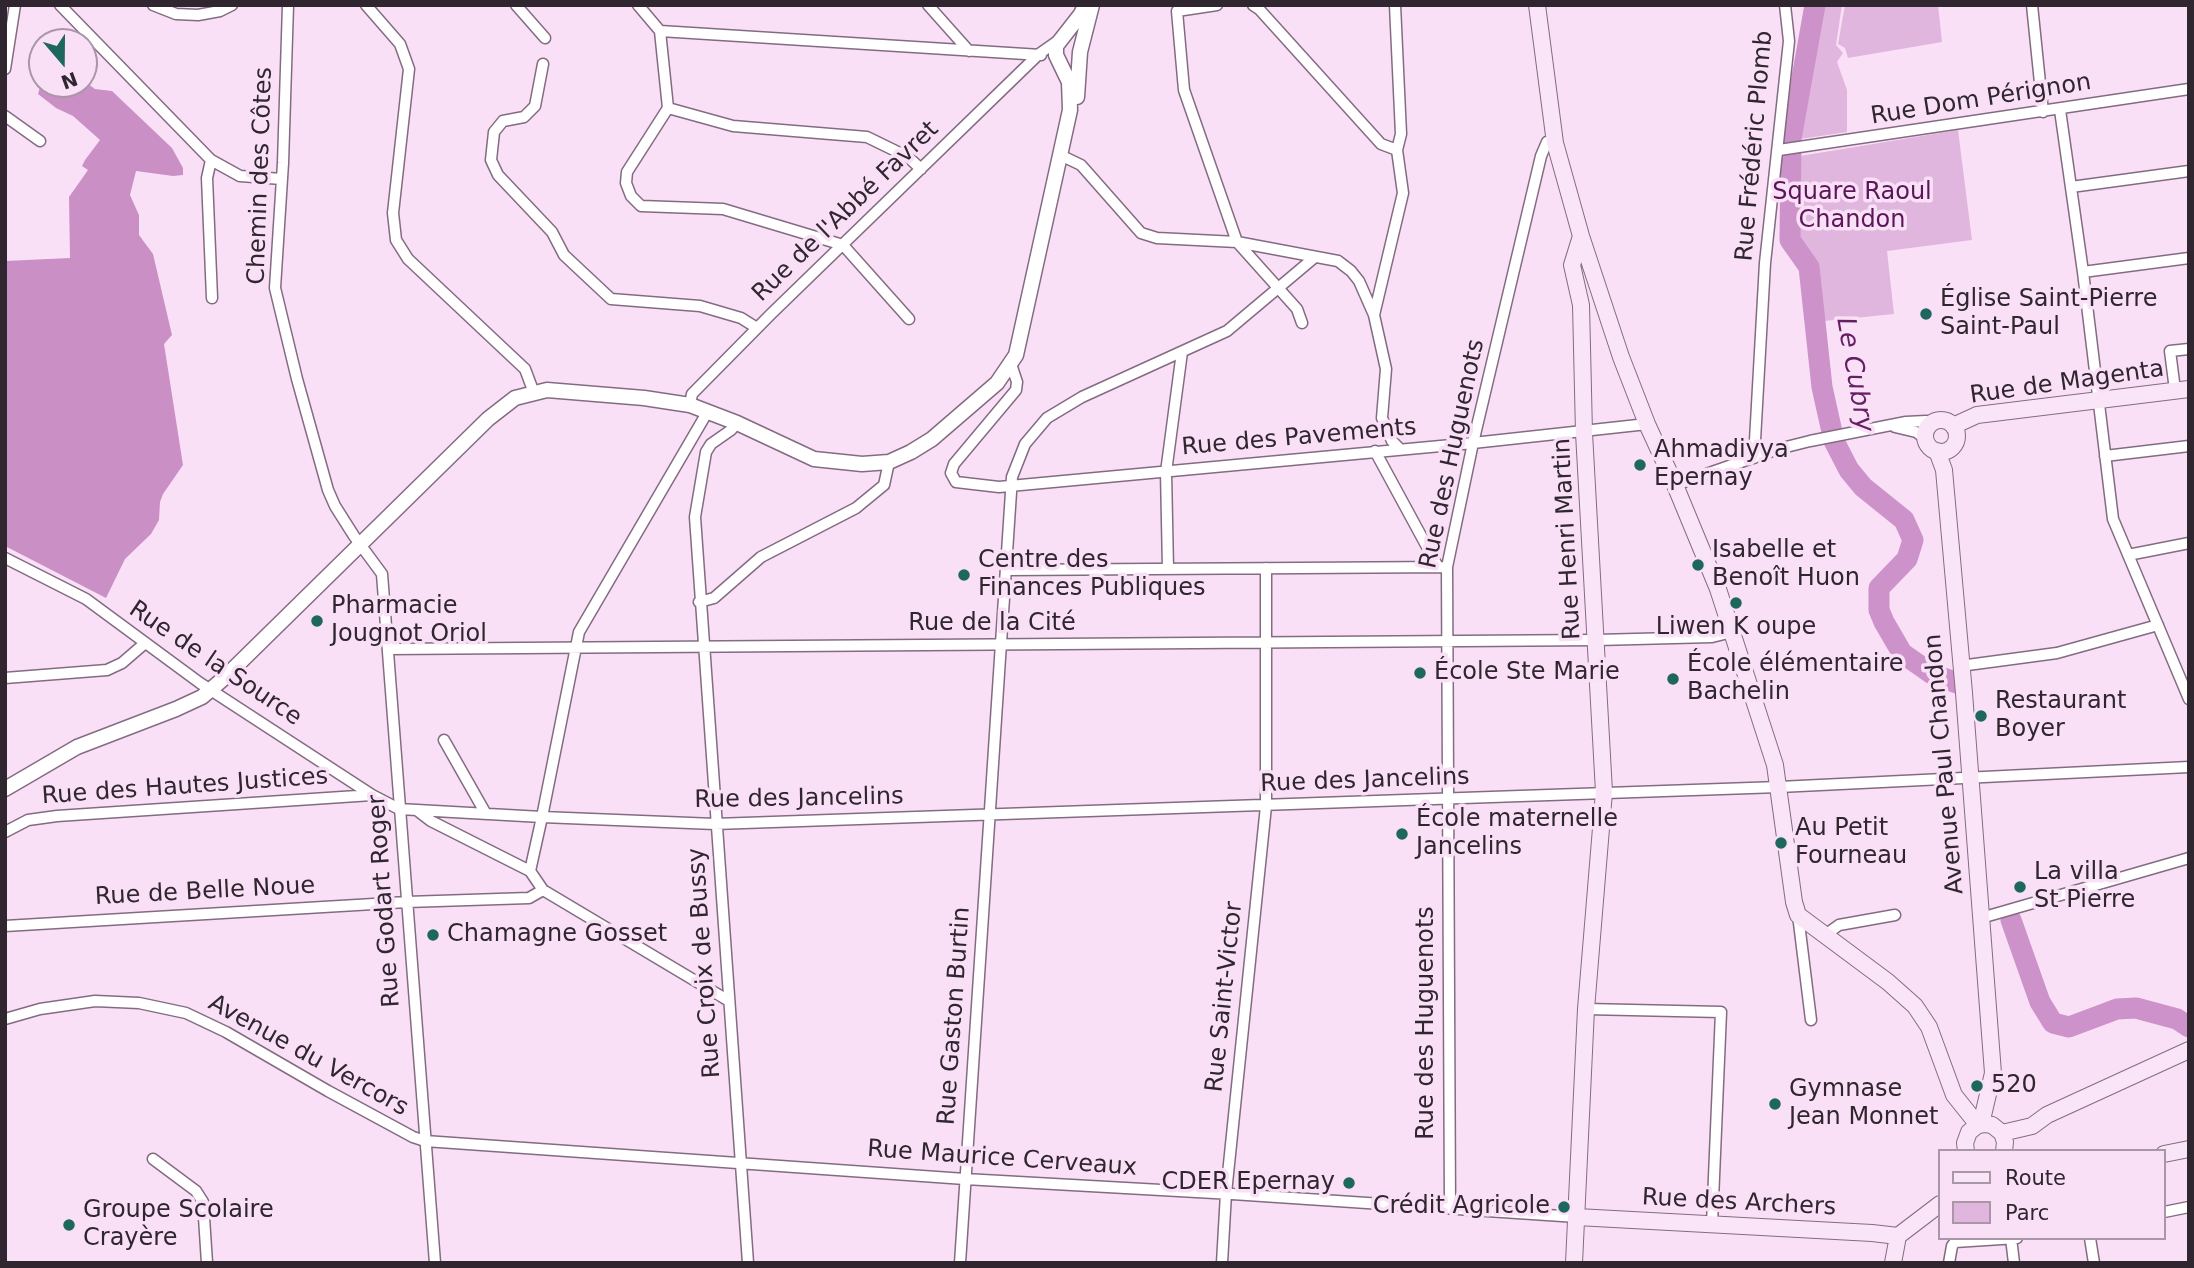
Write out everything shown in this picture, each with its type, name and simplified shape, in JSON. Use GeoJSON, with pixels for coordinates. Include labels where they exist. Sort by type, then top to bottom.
{"type":"FeatureCollection","features":[{"type":"Feature","properties":{"kind":"main road"},"geometry":{"type":"LineString","coordinates":[[1537,5],[1555,143],[1581,236],[1620,357],[1718,589],[1775,765],[1798,915],[1888,982],[1915,1006],[1929,1027],[1954,1095],[1980,1125],[1992,1125],[2002,1133],[2004,1149]]}},
{"type":"Feature","properties":{"kind":"main road","name":"Rue Henri Martin"},"geometry":{"type":"LineString","coordinates":[[1574,1263],[1586,1009],[1604,792],[1584,432],[1581,305],[1572,265],[1581,236]]}},
{"type":"Feature","properties":{"kind":"main road","name":"Rue de Magenta"},"geometry":{"type":"LineString","coordinates":[[1953,426],[1977,415],[2182,389]]}},
{"type":"Feature","properties":{"kind":"main road"},"geometry":{"type":"LineString","coordinates":[[1946,421],[1953,426],[1957,432],[1956,443],[1948,451],[1931,445],[1927,431],[1932,424],[1946,421]]}},
{"type":"Feature","properties":{"kind":"main road","name":"Avenue Paul Chandon"},"geometry":{"type":"LineString","coordinates":[[1931,445],[1944,470],[1993,1073],[1980,1125],[1973,1128],[1966,1137],[1966,1149]]}},
{"type":"Feature","properties":{"kind":"main road"},"geometry":{"type":"LineString","coordinates":[[2002,1133],[2032,1126],[2047,1115],[2189,1050]]}},
{"type":"Feature","properties":{"kind":"main road"},"geometry":{"type":"LineString","coordinates":[[2166,1154],[2189,1149]]}},
{"type":"Feature","properties":{"kind":"main road"},"geometry":{"type":"LineString","coordinates":[[1894,1263],[1898,1236],[1938,1206]]}},
{"type":"Feature","properties":{"kind":"main road","name":"Rue des Archers"},"geometry":{"type":"LineString","coordinates":[[1577,1217],[1898,1236]]}},
{"type":"Feature","properties":{"kind":"street"},"geometry":{"type":"LineString","coordinates":[[5,69],[15,5]]}},
{"type":"Feature","properties":{"kind":"street"},"geometry":{"type":"LineString","coordinates":[[60,5],[211,160],[240,176],[282,179]]}},
{"type":"Feature","properties":{"kind":"street"},"geometry":{"type":"LineString","coordinates":[[153,5],[176,14],[198,15],[220,11],[232,5]]}},
{"type":"Feature","properties":{"kind":"street","name":"Chemin des Côtes"},"geometry":{"type":"LineString","coordinates":[[288,5],[275,288],[296,379],[328,490],[335,506],[360,543]]}},
{"type":"Feature","properties":{"kind":"street"},"geometry":{"type":"LineString","coordinates":[[366,5],[400,44],[409,69],[393,213],[396,240],[408,259],[525,369],[534,393]]}},
{"type":"Feature","properties":{"kind":"street"},"geometry":{"type":"LineString","coordinates":[[516,5],[545,38]]}},
{"type":"Feature","properties":{"kind":"street"},"geometry":{"type":"LineString","coordinates":[[638,5],[660,31],[668,108],[627,172],[626,183],[631,196],[641,206],[723,209],[844,244],[909,318]]}},
{"type":"Feature","properties":{"kind":"street"},"geometry":{"type":"LineString","coordinates":[[928,5],[969,51]]}},
{"type":"Feature","properties":{"kind":"street"},"geometry":{"type":"LineString","coordinates":[[1070,110],[1069,82],[1055,51],[1085,5]]}},
{"type":"Feature","properties":{"kind":"street"},"geometry":{"type":"LineString","coordinates":[[5,789],[77,747],[191,703],[211,690],[498,409],[515,398],[547,390],[644,398],[690,405],[737,423],[814,459],[862,464],[889,462],[911,453],[932,439],[997,383],[1016,355],[1070,110],[1079,88],[1077,73],[1080,52],[1092,5]]}},
{"type":"Feature","properties":{"kind":"street"},"geometry":{"type":"LineString","coordinates":[[1217,5],[1177,11],[1184,90],[1237,242],[1297,309],[1302,323]]}},
{"type":"Feature","properties":{"kind":"street"},"geometry":{"type":"LineString","coordinates":[[1253,5],[1381,144],[1396,150]]}},
{"type":"Feature","properties":{"kind":"street"},"geometry":{"type":"LineString","coordinates":[[1374,315],[1403,193],[1396,150],[1401,134],[1395,5]]}},
{"type":"Feature","properties":{"kind":"street","name":"Rue Frédéric Plomb"},"geometry":{"type":"LineString","coordinates":[[1754,458],[1765,263],[1781,150],[1789,41],[1785,5]]}},
{"type":"Feature","properties":{"kind":"street"},"geometry":{"type":"LineString","coordinates":[[2032,5],[2043,112]]}},
{"type":"Feature","properties":{"kind":"street"},"geometry":{"type":"LineString","coordinates":[[660,31],[1039,54],[1069,62],[1076,59],[1080,52],[1076,40],[1068,37],[1060,40]]}},
{"type":"Feature","properties":{"kind":"street","name":"Rue de l'Abbé Favret"},"geometry":{"type":"LineString","coordinates":[[690,405],[692,394],[757,328],[1039,54],[1060,40]]}},
{"type":"Feature","properties":{"kind":"street"},"geometry":{"type":"LineString","coordinates":[[543,64],[535,106],[524,117],[503,121],[494,132],[491,160],[498,175],[552,232],[564,255],[611,299],[700,306],[741,318],[757,328]]}},
{"type":"Feature","properties":{"kind":"street","name":"Rue Dom Pérignon"},"geometry":{"type":"LineString","coordinates":[[1781,150],[2189,89]]}},
{"type":"Feature","properties":{"kind":"street"},"geometry":{"type":"LineString","coordinates":[[668,108],[733,126],[867,138],[908,157],[920,169]]}},
{"type":"Feature","properties":{"kind":"street"},"geometry":{"type":"LineString","coordinates":[[2060,110],[2113,519],[2189,699]]}},
{"type":"Feature","properties":{"kind":"street"},"geometry":{"type":"LineString","coordinates":[[5,116],[40,141]]}},
{"type":"Feature","properties":{"kind":"street","name":"Rue des Huguenots"},"geometry":{"type":"LineString","coordinates":[[1450,1208],[1448,641],[1443,567],[1541,156],[1547,142],[1555,143]]}},
{"type":"Feature","properties":{"kind":"street"},"geometry":{"type":"LineString","coordinates":[[1060,155],[1081,165],[1142,233],[1157,238],[1237,242],[1338,261],[1351,271],[1359,281],[1374,315],[1385,369],[1382,418],[1392,441],[1400,449]]}},
{"type":"Feature","properties":{"kind":"street"},"geometry":{"type":"LineString","coordinates":[[211,160],[207,178],[212,298]]}},
{"type":"Feature","properties":{"kind":"street"},"geometry":{"type":"LineString","coordinates":[[2071,187],[2189,171]]}},
{"type":"Feature","properties":{"kind":"street","name":"Rue Gaston Burtin"},"geometry":{"type":"LineString","coordinates":[[960,1263],[1011,484],[1025,444],[1047,418],[1082,397],[1227,331],[1315,257]]}},
{"type":"Feature","properties":{"kind":"street"},"geometry":{"type":"LineString","coordinates":[[2083,272],[2189,258]]}},
{"type":"Feature","properties":{"kind":"street"},"geometry":{"type":"LineString","coordinates":[[2182,389],[2170,351],[2189,349]]}},
{"type":"Feature","properties":{"kind":"street"},"geometry":{"type":"LineString","coordinates":[[1168,569],[1166,472],[1182,352]]}},
{"type":"Feature","properties":{"kind":"street","name":"Rue des Pavements"},"geometry":{"type":"LineString","coordinates":[[1011,364],[1017,382],[1016,390],[954,464],[951,473],[956,482],[999,487],[1647,425]]}},
{"type":"Feature","properties":{"kind":"street"},"geometry":{"type":"LineString","coordinates":[[530,871],[579,632],[708,411]]}},
{"type":"Feature","properties":{"kind":"street"},"geometry":{"type":"LineString","coordinates":[[1675,485],[1826,437],[1915,421],[1932,424]]}},
{"type":"Feature","properties":{"kind":"street","name":"Rue Croix de Bussy"},"geometry":{"type":"LineString","coordinates":[[737,423],[711,444],[702,465],[695,517],[748,1263]]}},
{"type":"Feature","properties":{"kind":"street"},"geometry":{"type":"LineString","coordinates":[[1892,426],[1916,432],[1931,445]]}},
{"type":"Feature","properties":{"kind":"street"},"geometry":{"type":"LineString","coordinates":[[2105,456],[2189,446]]}},
{"type":"Feature","properties":{"kind":"street"},"geometry":{"type":"LineString","coordinates":[[1375,451],[1443,567]]}},
{"type":"Feature","properties":{"kind":"street"},"geometry":{"type":"LineString","coordinates":[[699,602],[714,598],[761,557],[856,508],[884,485],[889,462]]}},
{"type":"Feature","properties":{"kind":"street","name":"Rue Godart Roger"},"geometry":{"type":"LineString","coordinates":[[360,543],[382,574],[435,1263]]}},
{"type":"Feature","properties":{"kind":"street"},"geometry":{"type":"LineString","coordinates":[[2128,555],[2189,543]]}},
{"type":"Feature","properties":{"kind":"street","name":"Rue de la Source"},"geometry":{"type":"LineString","coordinates":[[5,558],[71,590],[211,690],[399,810]]}},
{"type":"Feature","properties":{"kind":"street"},"geometry":{"type":"LineString","coordinates":[[1006,570],[1443,567]]}},
{"type":"Feature","properties":{"kind":"street","name":"Rue Saint-Victor"},"geometry":{"type":"LineString","coordinates":[[1223,1263],[1226,1193],[1266,806],[1266,568]]}},
{"type":"Feature","properties":{"kind":"street"},"geometry":{"type":"LineString","coordinates":[[1960,666],[2057,653],[2158,625]]}},
{"type":"Feature","properties":{"kind":"street","name":"Rue de la Cité"},"geometry":{"type":"LineString","coordinates":[[388,649],[1597,640],[1712,637],[1732,632]]}},
{"type":"Feature","properties":{"kind":"street"},"geometry":{"type":"LineString","coordinates":[[5,678],[107,670],[122,663],[144,644]]}},
{"type":"Feature","properties":{"kind":"street"},"geometry":{"type":"LineString","coordinates":[[444,740],[486,814]]}},
{"type":"Feature","properties":{"kind":"street","name":"Rue des Jancelins"},"geometry":{"type":"LineString","coordinates":[[399,810],[715,824],[1779,787],[2189,767]]}},
{"type":"Feature","properties":{"kind":"street","name":"Rue des Hautes Justices"},"geometry":{"type":"LineString","coordinates":[[5,832],[28,820],[57,816],[372,795]]}},
{"type":"Feature","properties":{"kind":"street"},"geometry":{"type":"LineString","coordinates":[[418,810],[431,821],[530,871],[543,890],[729,1002]]}},
{"type":"Feature","properties":{"kind":"street"},"geometry":{"type":"LineString","coordinates":[[1981,918],[2189,858]]}},
{"type":"Feature","properties":{"kind":"street","name":"Rue de Belle Noue"},"geometry":{"type":"LineString","coordinates":[[5,926],[407,901],[528,898],[543,890]]}},
{"type":"Feature","properties":{"kind":"street"},"geometry":{"type":"LineString","coordinates":[[1798,915],[1811,1020]]}},
{"type":"Feature","properties":{"kind":"street"},"geometry":{"type":"LineString","coordinates":[[1825,935],[1839,925],[1895,915]]}},
{"type":"Feature","properties":{"kind":"street","name":"Avenue du Vercors"},"geometry":{"type":"LineString","coordinates":[[5,1019],[40,1009],[95,1001],[139,1003],[186,1013],[226,1032],[413,1137],[425,1141]]}},
{"type":"Feature","properties":{"kind":"street"},"geometry":{"type":"LineString","coordinates":[[1586,1009],[1721,1012],[1712,1224]]}},
{"type":"Feature","properties":{"kind":"street","name":"Rue Maurice Cerveaux"},"geometry":{"type":"LineString","coordinates":[[425,1141],[740,1161],[965,1179],[1226,1193],[1577,1217]]}},
{"type":"Feature","properties":{"kind":"street"},"geometry":{"type":"LineString","coordinates":[[153,1159],[196,1191],[203,1202],[207,1263]]}},
{"type":"Feature","properties":{"kind":"street"},"geometry":{"type":"LineString","coordinates":[[2166,1212],[2189,1207]]}},
{"type":"Feature","properties":{"kind":"street"},"geometry":{"type":"LineString","coordinates":[[1949,1263],[1953,1243],[1998,1240]]}},
{"type":"Feature","properties":{"kind":"street"},"geometry":{"type":"LineString","coordinates":[[2013,1240],[2014,1263]]}},
{"type":"Feature","properties":{"kind":"street"},"geometry":{"type":"LineString","coordinates":[[2090,1240],[2094,1263]]}},
{"type":"Feature","properties":{"kind":"green space"},"geometry":{"type":"Polygon","coordinates":[[[1811,5],[1842,5],[1836,45],[1843,53],[1837,62],[1847,90],[1847,132],[1787,141],[1811,5]]]}},
{"type":"Feature","properties":{"kind":"green space"},"geometry":{"type":"Polygon","coordinates":[[[1845,5],[1938,5],[1942,42],[1848,58],[1845,48],[1838,44],[1845,5]]]}},
{"type":"Feature","properties":{"kind":"green space","name":"Square Raoul Chandon"},"geometry":{"type":"Polygon","coordinates":[[[1958,130],[1972,240],[1887,251],[1894,314],[1824,321],[1814,262],[1795,238],[1794,157],[1958,130]]]}},
{"type":"Feature","properties":{"kind":"shaded area"},"geometry":{"type":"Polygon","coordinates":[[[98,89],[112,91],[172,148],[183,168],[183,175],[173,176],[136,171],[130,195],[139,215],[139,235],[153,254],[172,335],[164,344],[183,465],[163,494],[159,520],[151,534],[125,559],[106,598],[5,546],[5,261],[70,258],[69,197],[88,170],[82,166],[100,140],[73,116],[43,98],[98,98],[98,89]]]}},
{"type":"Feature","properties":{"kind":"waterway","name":"Le Cubry"},"geometry":{"type":"LineString","coordinates":[[1815,5],[1791,139],[1790,240],[1809,267],[1822,387],[1834,441],[1849,470],[1863,487],[1904,520],[1913,540],[1907,559],[1879,588],[1879,610],[1902,653],[1932,674],[1957,683]]}},
{"type":"Feature","properties":{"kind":"waterway","name":"Le Cubry"},"geometry":{"type":"LineString","coordinates":[[2011,920],[2040,1002],[2053,1023],[2069,1027],[2117,1009],[2136,1008],[2177,1019],[2189,1027]]}},
{"type":"Feature","properties":{"kind":"place","name":"Église Saint-Pierre Saint-Paul"},"geometry":{"type":"Point","coordinates":[1926,314]}},
{"type":"Feature","properties":{"kind":"place","name":"Ahmadiyya Epernay"},"geometry":{"type":"Point","coordinates":[1640,465]}},
{"type":"Feature","properties":{"kind":"place","name":"Isabelle et Benoît Huon"},"geometry":{"type":"Point","coordinates":[1698,565]}},
{"type":"Feature","properties":{"kind":"place","name":"Centre des Finances Publiques"},"geometry":{"type":"Point","coordinates":[964,575]}},
{"type":"Feature","properties":{"kind":"place","name":"Liwen K oupe"},"geometry":{"type":"Point","coordinates":[1736,603]}},
{"type":"Feature","properties":{"kind":"place","name":"Pharmacie Jougnot Oriol"},"geometry":{"type":"Point","coordinates":[317,621]}},
{"type":"Feature","properties":{"kind":"place","name":"École Ste Marie"},"geometry":{"type":"Point","coordinates":[1420,673]}},
{"type":"Feature","properties":{"kind":"place","name":"École élémentaire Bachelin"},"geometry":{"type":"Point","coordinates":[1673,679]}},
{"type":"Feature","properties":{"kind":"place","name":"Restaurant Boyer"},"geometry":{"type":"Point","coordinates":[1981,716]}},
{"type":"Feature","properties":{"kind":"place","name":"École maternelle Jancelins"},"geometry":{"type":"Point","coordinates":[1402,834]}},
{"type":"Feature","properties":{"kind":"place","name":"Au Petit Fourneau"},"geometry":{"type":"Point","coordinates":[1781,843]}},
{"type":"Feature","properties":{"kind":"place","name":"La villa St Pierre"},"geometry":{"type":"Point","coordinates":[2020,887]}},
{"type":"Feature","properties":{"kind":"place","name":"Chamagne Gosset"},"geometry":{"type":"Point","coordinates":[433,935]}},
{"type":"Feature","properties":{"kind":"place","name":"520"},"geometry":{"type":"Point","coordinates":[1977,1086]}},
{"type":"Feature","properties":{"kind":"place","name":"Gymnase Jean Monnet"},"geometry":{"type":"Point","coordinates":[1775,1104]}},
{"type":"Feature","properties":{"kind":"place","name":"CDER Epernay"},"geometry":{"type":"Point","coordinates":[1349,1183]}},
{"type":"Feature","properties":{"kind":"place","name":"Crédit Agricole"},"geometry":{"type":"Point","coordinates":[1564,1207]}},
{"type":"Feature","properties":{"kind":"place","name":"Groupe Scolaire Crayère"},"geometry":{"type":"Point","coordinates":[69,1225]}}]}
